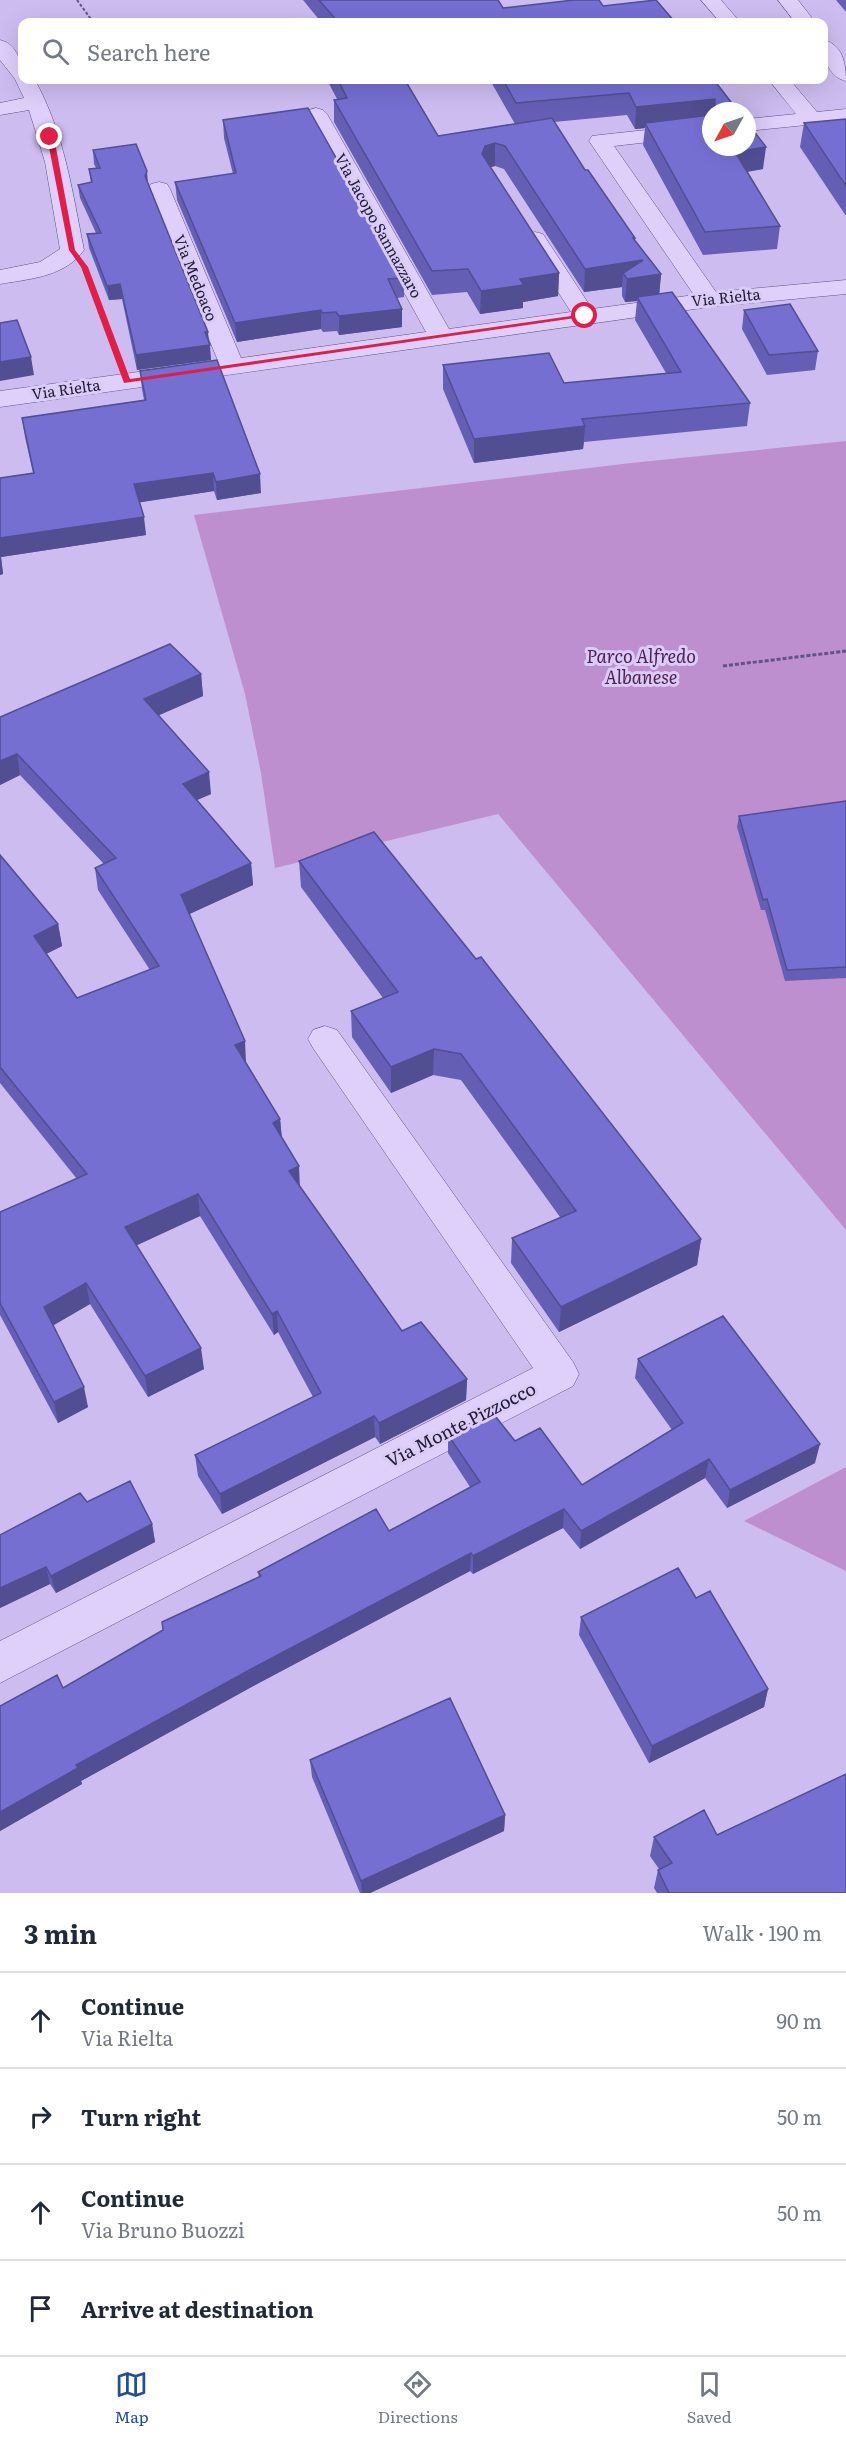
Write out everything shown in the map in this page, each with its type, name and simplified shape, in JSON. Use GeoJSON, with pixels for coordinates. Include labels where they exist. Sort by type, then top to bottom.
{"type":"FeatureCollection","features":[{"type":"Feature","properties":{"kind":"street"},"geometry":{"type":"LineString","coordinates":[[711,0],[727,18]]}},
{"type":"Feature","properties":{"kind":"street"},"geometry":{"type":"LineString","coordinates":[[788,0],[802,18]]}},
{"type":"Feature","properties":{"kind":"street"},"geometry":{"type":"LineString","coordinates":[[0,46],[18,70]]}},
{"type":"Feature","properties":{"kind":"street"},"geometry":{"type":"LineString","coordinates":[[828,51],[846,75]]}},
{"type":"Feature","properties":{"kind":"street"},"geometry":{"type":"LineString","coordinates":[[0,277],[47,267],[63,261],[72,250],[50,137],[38,102],[27,84]]}},
{"type":"Feature","properties":{"kind":"street"},"geometry":{"type":"LineString","coordinates":[[781,84],[812,119]]}},
{"type":"Feature","properties":{"kind":"street"},"geometry":{"type":"LineString","coordinates":[[0,109],[38,102]]}},
{"type":"Feature","properties":{"kind":"street","name":"Via Jacopo Sannazzaro"},"geometry":{"type":"LineString","coordinates":[[316,114],[441,337]]}},
{"type":"Feature","properties":{"kind":"street"},"geometry":{"type":"LineString","coordinates":[[756,124],[846,115]]}},
{"type":"Feature","properties":{"kind":"street"},"geometry":{"type":"LineString","coordinates":[[702,130],[600,141],[709,300]]}},
{"type":"Feature","properties":{"kind":"street","name":"Via Medoaco"},"geometry":{"type":"LineString","coordinates":[[159,189],[232,366]]}},
{"type":"Feature","properties":{"kind":"street"},"geometry":{"type":"LineString","coordinates":[[524,222],[585,316]]}},
{"type":"Feature","properties":{"kind":"street","name":"Via Rielta"},"geometry":{"type":"LineString","coordinates":[[0,399],[585,316],[709,300],[846,287]]}},
{"type":"Feature","properties":{"kind":"street","name":"Via Monte Pizzocco"},"geometry":{"type":"LineString","coordinates":[[0,1663],[559,1374],[325,1039]]}},
{"type":"Feature","properties":{"kind":"path"},"geometry":{"type":"LineString","coordinates":[[77,0],[90,18]]}},
{"type":"Feature","properties":{"kind":"path"},"geometry":{"type":"LineString","coordinates":[[72,250],[84,267],[127,381]]}},
{"type":"Feature","properties":{"kind":"path"},"geometry":{"type":"LineString","coordinates":[[723,666],[846,651]]}},
{"type":"Feature","properties":{"kind":"green space","name":"Parco Alfredo Albanese"},"geometry":{"type":"Polygon","coordinates":[[[846,441],[846,1230],[498,814],[275,868],[261,773],[245,694],[194,515],[631,463],[846,441]]]}},
{"type":"Feature","properties":{"kind":"green space"},"geometry":{"type":"Polygon","coordinates":[[[846,1467],[846,1571],[744,1521],[846,1467]]]}},
{"type":"Feature","properties":{"kind":"building"},"geometry":{"type":"Polygon","coordinates":[[[319,0],[498,0],[503,8],[574,0],[599,0],[603,6],[656,0],[672,18],[335,18],[319,0]]]}},
{"type":"Feature","properties":{"kind":"building"},"geometry":{"type":"Polygon","coordinates":[[[340,84],[407,84],[438,136],[552,118],[585,170],[588,170],[635,238],[633,238],[661,274],[627,279],[623,273],[643,260],[585,269],[505,146],[495,143],[485,146],[482,154],[559,273],[520,279],[524,285],[481,291],[468,269],[432,271],[334,100],[347,98],[340,84]]]}},
{"type":"Feature","properties":{"kind":"building"},"geometry":{"type":"Polygon","coordinates":[[[505,84],[717,84],[731,102],[715,102],[715,99],[636,107],[629,93],[516,103],[505,84]]]}},
{"type":"Feature","properties":{"kind":"building"},"geometry":{"type":"Polygon","coordinates":[[[308,108],[404,278],[388,279],[402,309],[339,316],[336,312],[322,313],[321,310],[235,323],[175,182],[236,173],[223,120],[308,108]]]}},
{"type":"Feature","properties":{"kind":"building"},"geometry":{"type":"Polygon","coordinates":[[[702,116],[702,156],[737,156],[780,226],[705,232],[645,123],[702,116]]]}},
{"type":"Feature","properties":{"kind":"building"},"geometry":{"type":"Polygon","coordinates":[[[846,119],[846,186],[804,123],[846,119]]]}},
{"type":"Feature","properties":{"kind":"building"},"geometry":{"type":"Polygon","coordinates":[[[756,134],[766,147],[756,149],[756,134]]]}},
{"type":"Feature","properties":{"kind":"building"},"geometry":{"type":"Polygon","coordinates":[[[136,144],[147,171],[145,176],[208,332],[205,332],[210,345],[136,355],[120,284],[107,286],[87,234],[101,233],[78,185],[92,182],[89,169],[100,168],[93,150],[136,144]]]}},
{"type":"Feature","properties":{"kind":"building"},"geometry":{"type":"Polygon","coordinates":[[[672,292],[750,403],[582,419],[585,426],[474,439],[443,365],[549,353],[564,383],[681,372],[637,297],[672,292]]]}},
{"type":"Feature","properties":{"kind":"building"},"geometry":{"type":"Polygon","coordinates":[[[790,304],[818,351],[769,355],[744,310],[790,304]]]}},
{"type":"Feature","properties":{"kind":"building"},"geometry":{"type":"Polygon","coordinates":[[[17,320],[31,357],[0,362],[0,323],[17,320]]]}},
{"type":"Feature","properties":{"kind":"building"},"geometry":{"type":"Polygon","coordinates":[[[217,360],[260,474],[216,482],[213,473],[134,484],[144,517],[0,538],[0,478],[34,473],[22,418],[146,400],[140,371],[217,360]]]}},
{"type":"Feature","properties":{"kind":"building"},"geometry":{"type":"Polygon","coordinates":[[[170,644],[201,674],[144,699],[209,772],[183,784],[251,863],[181,895],[245,1041],[235,1045],[280,1119],[273,1123],[299,1166],[289,1171],[402,1331],[421,1322],[467,1379],[379,1423],[374,1416],[220,1494],[195,1455],[321,1393],[277,1311],[272,1314],[198,1194],[125,1227],[201,1348],[145,1376],[86,1283],[44,1307],[84,1387],[54,1402],[0,1303],[0,1212],[87,1174],[0,1067],[0,855],[58,924],[34,936],[77,998],[159,966],[95,868],[116,858],[17,754],[0,761],[0,717],[170,644]]]}},
{"type":"Feature","properties":{"kind":"building"},"geometry":{"type":"Polygon","coordinates":[[[846,801],[846,967],[787,970],[767,899],[763,900],[739,816],[846,801]]]}},
{"type":"Feature","properties":{"kind":"building"},"geometry":{"type":"Polygon","coordinates":[[[374,832],[476,959],[481,957],[701,1239],[561,1307],[512,1238],[576,1211],[461,1054],[434,1049],[391,1067],[351,1011],[398,992],[299,861],[374,832]]]}},
{"type":"Feature","properties":{"kind":"building"},"geometry":{"type":"Polygon","coordinates":[[[723,1316],[820,1444],[730,1490],[709,1459],[581,1531],[564,1509],[473,1556],[471,1553],[255,1667],[76,1765],[78,1768],[0,1812],[0,1706],[57,1675],[63,1688],[163,1630],[162,1622],[261,1576],[258,1572],[376,1509],[389,1531],[480,1482],[448,1435],[492,1412],[515,1441],[540,1428],[582,1485],[683,1423],[638,1359],[723,1316]]]}},
{"type":"Feature","properties":{"kind":"building"},"geometry":{"type":"Polygon","coordinates":[[[130,1481],[152,1524],[51,1576],[46,1567],[0,1588],[0,1535],[80,1493],[87,1502],[130,1481]]]}},
{"type":"Feature","properties":{"kind":"building"},"geometry":{"type":"Polygon","coordinates":[[[678,1568],[696,1598],[710,1591],[768,1689],[652,1746],[581,1617],[678,1568]]]}},
{"type":"Feature","properties":{"kind":"building"},"geometry":{"type":"Polygon","coordinates":[[[450,1698],[505,1815],[361,1881],[310,1760],[450,1698]]]}},
{"type":"Feature","properties":{"kind":"building"},"geometry":{"type":"Polygon","coordinates":[[[846,1774],[846,1893],[669,1893],[658,1870],[672,1863],[654,1837],[704,1810],[717,1835],[846,1774]]]}},
{"type":"Feature","properties":{"kind":"route"},"geometry":{"type":"LineString","coordinates":[[50,137],[72,250],[84,267],[127,381],[585,316]]}}]}
